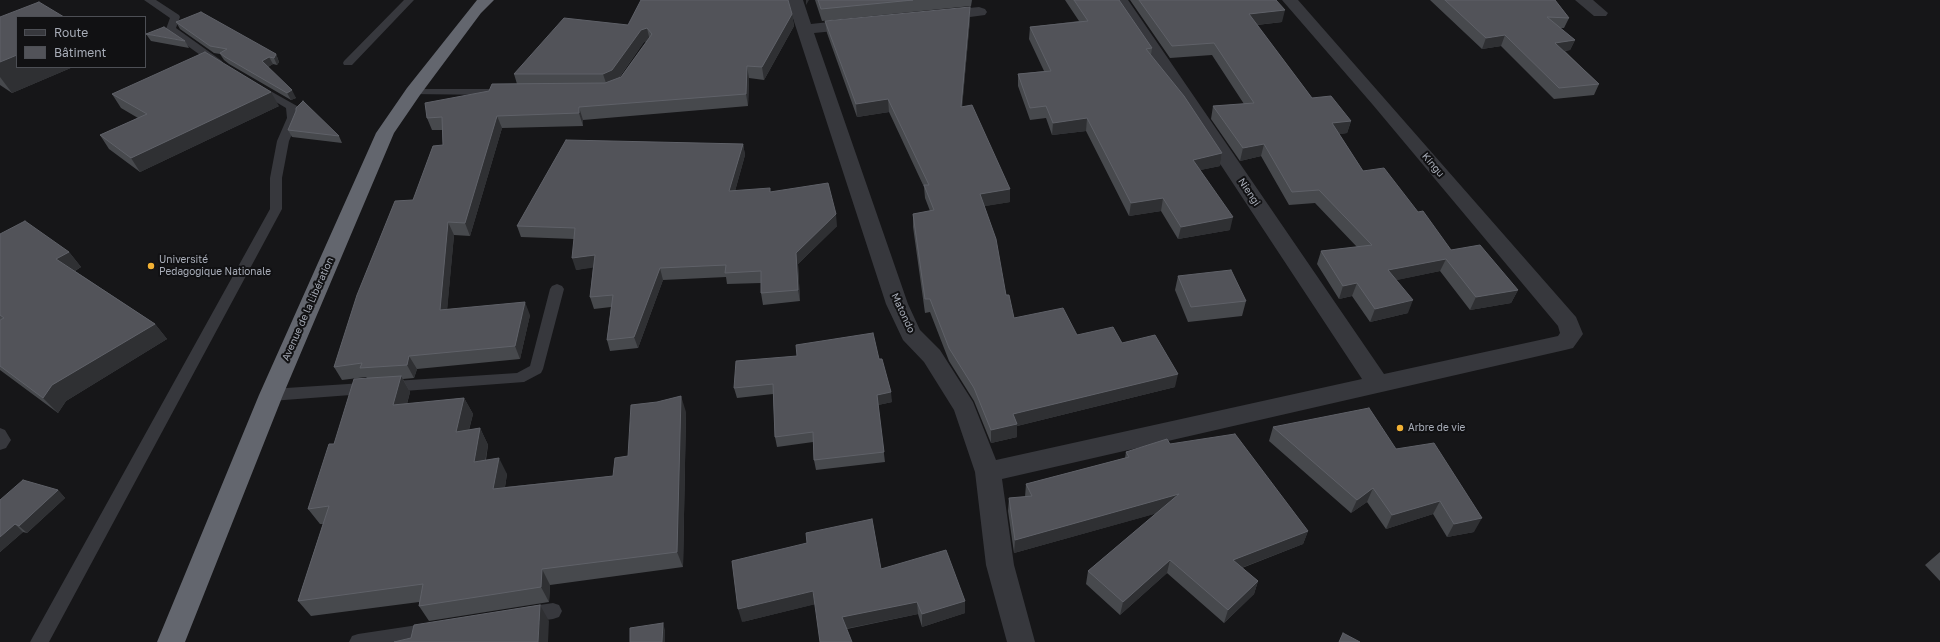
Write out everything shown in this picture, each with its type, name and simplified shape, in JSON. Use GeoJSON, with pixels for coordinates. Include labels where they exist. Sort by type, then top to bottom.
{"type":"FeatureCollection","features":[{"type":"Feature","properties":{"kind":"highway","name":"Avenue de la Libération"},"geometry":{"type":"LineString","coordinates":[[171,642],[270,395],[385,132],[413,92],[476,10],[486,0]]}},
{"type":"Feature","properties":{"kind":"street","name":"Matondo"},"geometry":{"type":"LineString","coordinates":[[795,0],[806,29],[897,304],[911,334],[932,356],[965,408],[988,472],[1000,565],[1021,642]]}},
{"type":"Feature","properties":{"kind":"street","name":"Niengi"},"geometry":{"type":"LineString","coordinates":[[1120,0],[1378,384]]}},
{"type":"Feature","properties":{"kind":"street","name":"Kingu"},"geometry":{"type":"LineString","coordinates":[[1290,0],[1379,101],[1568,323],[1572,334],[1566,342],[1378,384]]}},
{"type":"Feature","properties":{"kind":"street"},"geometry":{"type":"LineString","coordinates":[[1583,0],[1600,13]]}},
{"type":"Feature","properties":{"kind":"street"},"geometry":{"type":"LineString","coordinates":[[924,17],[979,12]]}},
{"type":"Feature","properties":{"kind":"street"},"geometry":{"type":"LineString","coordinates":[[806,29],[869,23]]}},
{"type":"Feature","properties":{"kind":"street"},"geometry":{"type":"LineString","coordinates":[[988,472],[1378,384]]}},
{"type":"Feature","properties":{"kind":"lane"},"geometry":{"type":"LineString","coordinates":[[149,0],[174,17],[171,29],[231,71]]}},
{"type":"Feature","properties":{"kind":"lane"},"geometry":{"type":"LineString","coordinates":[[348,63],[409,0]]}},
{"type":"Feature","properties":{"kind":"lane"},"geometry":{"type":"LineString","coordinates":[[39,642],[276,209],[276,178],[283,141],[293,118],[291,106],[244,79]]}},
{"type":"Feature","properties":{"kind":"lane"},"geometry":{"type":"LineString","coordinates":[[413,92],[508,92]]}},
{"type":"Feature","properties":{"kind":"lane"},"geometry":{"type":"LineString","coordinates":[[270,395],[519,378],[536,369],[557,289]]}},
{"type":"Feature","properties":{"kind":"lane"},"geometry":{"type":"LineString","coordinates":[[0,434],[3,440],[0,444]]}},
{"type":"Feature","properties":{"kind":"lane"},"geometry":{"type":"LineString","coordinates":[[506,619],[553,611]]}},
{"type":"Feature","properties":{"kind":"lane"},"geometry":{"type":"LineString","coordinates":[[358,642],[451,627]]}},
{"type":"Feature","properties":{"kind":"building"},"geometry":{"type":"Polygon","coordinates":[[[641,0],[788,0],[792,14],[762,67],[747,66],[746,94],[579,107],[579,113],[497,116],[465,223],[448,222],[440,310],[525,302],[515,346],[409,356],[407,365],[360,368],[362,363],[334,367],[357,295],[395,201],[413,200],[433,146],[443,145],[442,117],[427,118],[425,103],[489,91],[492,84],[605,83],[621,77],[652,34],[647,28],[641,30],[612,70],[603,74],[514,74],[564,18],[628,25],[641,0]]]}},
{"type":"Feature","properties":{"kind":"building"},"geometry":{"type":"Polygon","coordinates":[[[818,0],[913,0],[821,9],[818,0]]]}},
{"type":"Feature","properties":{"kind":"building"},"geometry":{"type":"Polygon","coordinates":[[[1074,0],[1119,0],[1152,48],[1146,49],[1184,96],[1222,153],[1193,160],[1233,217],[1181,227],[1163,198],[1131,203],[1087,118],[1053,123],[1046,106],[1030,108],[1018,74],[1051,71],[1030,27],[1088,21],[1074,0]]]}},
{"type":"Feature","properties":{"kind":"building"},"geometry":{"type":"Polygon","coordinates":[[[1139,0],[1276,0],[1285,10],[1249,14],[1312,98],[1331,96],[1351,121],[1332,123],[1363,171],[1384,168],[1418,212],[1423,211],[1451,250],[1480,245],[1518,290],[1476,297],[1446,259],[1388,270],[1413,300],[1375,309],[1357,283],[1343,286],[1321,251],[1372,245],[1319,190],[1292,192],[1264,144],[1243,148],[1213,106],[1254,103],[1214,43],[1172,46],[1139,0]]]}},
{"type":"Feature","properties":{"kind":"building"},"geometry":{"type":"Polygon","coordinates":[[[1445,0],[1555,0],[1569,18],[1547,17],[1575,40],[1555,43],[1599,84],[1559,88],[1505,35],[1486,38],[1445,0]]]}},
{"type":"Feature","properties":{"kind":"building"},"geometry":{"type":"Polygon","coordinates":[[[39,2],[62,16],[16,16],[16,55],[0,62],[0,17],[39,2]]]}},
{"type":"Feature","properties":{"kind":"building"},"geometry":{"type":"Polygon","coordinates":[[[970,7],[961,107],[972,105],[1010,189],[980,194],[996,239],[1006,295],[1009,295],[1014,318],[1063,308],[1077,335],[1113,327],[1122,343],[1155,335],[1178,374],[1013,414],[1017,424],[991,430],[974,388],[949,348],[930,299],[925,299],[913,214],[934,210],[924,185],[929,185],[888,99],[856,104],[825,21],[970,7]]]}},
{"type":"Feature","properties":{"kind":"building"},"geometry":{"type":"Polygon","coordinates":[[[201,12],[276,54],[274,58],[269,57],[262,61],[292,90],[287,93],[225,57],[220,53],[227,49],[210,46],[176,22],[201,12]]]}},
{"type":"Feature","properties":{"kind":"building"},"geometry":{"type":"Polygon","coordinates":[[[164,27],[185,41],[146,34],[164,27]]]}},
{"type":"Feature","properties":{"kind":"building"},"geometry":{"type":"Polygon","coordinates":[[[205,52],[271,92],[131,158],[100,135],[147,114],[112,94],[205,52]]]}},
{"type":"Feature","properties":{"kind":"building"},"geometry":{"type":"Polygon","coordinates":[[[303,101],[339,136],[288,130],[296,108],[303,101]]]}},
{"type":"Feature","properties":{"kind":"building"},"geometry":{"type":"Polygon","coordinates":[[[566,140],[743,144],[729,191],[770,188],[770,192],[828,183],[836,214],[796,253],[798,290],[761,293],[761,271],[725,273],[726,265],[660,268],[634,337],[607,340],[613,295],[590,297],[595,255],[572,258],[575,228],[517,226],[566,140]]]}},
{"type":"Feature","properties":{"kind":"building"},"geometry":{"type":"Polygon","coordinates":[[[25,221],[69,252],[56,259],[155,324],[52,385],[43,398],[0,366],[0,320],[4,318],[0,315],[0,234],[25,221]]]}},
{"type":"Feature","properties":{"kind":"building"},"geometry":{"type":"Polygon","coordinates":[[[1231,270],[1246,301],[1191,307],[1178,276],[1231,270]]]}},
{"type":"Feature","properties":{"kind":"building"},"geometry":{"type":"Polygon","coordinates":[[[873,333],[879,359],[882,359],[891,392],[877,395],[884,452],[814,460],[813,432],[775,437],[773,384],[734,388],[736,361],[797,356],[796,345],[873,333]]]}},
{"type":"Feature","properties":{"kind":"building"},"geometry":{"type":"Polygon","coordinates":[[[401,376],[393,405],[464,398],[456,432],[480,428],[474,462],[499,458],[493,489],[613,476],[615,458],[628,456],[631,405],[657,402],[681,396],[677,552],[542,569],[541,587],[419,606],[423,584],[298,601],[329,506],[308,509],[329,444],[334,444],[354,379],[401,376]]]}},
{"type":"Feature","properties":{"kind":"building"},"geometry":{"type":"Polygon","coordinates":[[[1369,408],[1396,449],[1434,443],[1482,518],[1454,524],[1440,501],[1392,515],[1373,488],[1357,500],[1273,427],[1369,408]]]}},
{"type":"Feature","properties":{"kind":"building"},"geometry":{"type":"Polygon","coordinates":[[[1235,434],[1308,531],[1233,560],[1258,581],[1228,610],[1170,560],[1123,602],[1088,571],[1179,494],[1015,540],[1009,498],[1032,496],[1026,484],[1129,457],[1126,452],[1167,439],[1170,444],[1235,434]]]}},
{"type":"Feature","properties":{"kind":"building"},"geometry":{"type":"Polygon","coordinates":[[[23,480],[58,490],[19,526],[15,524],[0,537],[0,500],[23,480]]]}},
{"type":"Feature","properties":{"kind":"building"},"geometry":{"type":"Polygon","coordinates":[[[872,519],[881,569],[946,550],[965,601],[922,614],[917,602],[842,617],[852,642],[820,642],[813,591],[738,609],[732,561],[807,543],[806,533],[872,519]]]}},
{"type":"Feature","properties":{"kind":"building"},"geometry":{"type":"Polygon","coordinates":[[[540,605],[538,642],[394,642],[411,638],[414,625],[540,605]]]}},
{"type":"Feature","properties":{"kind":"building"},"geometry":{"type":"Polygon","coordinates":[[[663,623],[662,642],[630,642],[630,628],[663,623]]]}},
{"type":"Feature","properties":{"kind":"building"},"geometry":{"type":"Polygon","coordinates":[[[1343,633],[1360,642],[1339,642],[1343,633]]]}},
{"type":"Feature","properties":{"kind":"place","name":"Université Pedagogique Nationale"},"geometry":{"type":"Point","coordinates":[151,266]}},
{"type":"Feature","properties":{"kind":"place","name":"Arbre de vie"},"geometry":{"type":"Point","coordinates":[1400,428]}}]}
